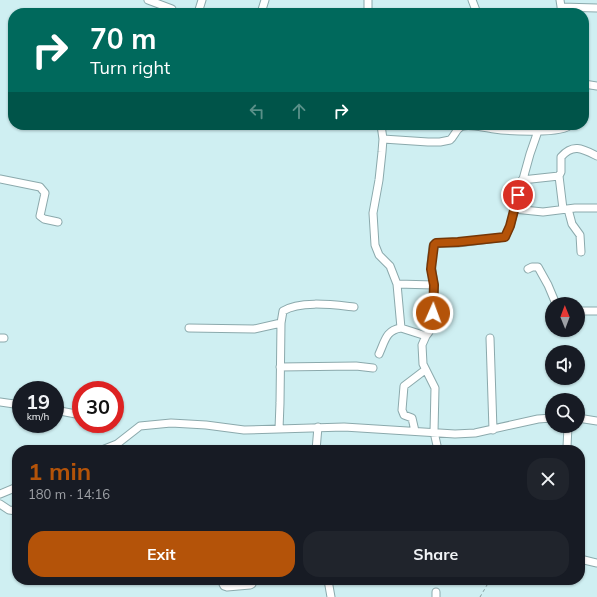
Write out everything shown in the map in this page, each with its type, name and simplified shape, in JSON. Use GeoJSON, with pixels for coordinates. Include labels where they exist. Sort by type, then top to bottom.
{"type":"FeatureCollection","features":[{"type":"Feature","properties":{"kind":"street"},"geometry":{"type":"LineString","coordinates":[[148,0],[169,8]]}},
{"type":"Feature","properties":{"kind":"street"},"geometry":{"type":"LineString","coordinates":[[561,7],[597,8]]}},
{"type":"Feature","properties":{"kind":"street"},"geometry":{"type":"LineString","coordinates":[[382,130],[383,139],[379,180],[373,213],[375,245],[379,255],[390,266],[398,284],[401,328]]}},
{"type":"Feature","properties":{"kind":"street"},"geometry":{"type":"LineString","coordinates":[[383,139],[428,142],[447,141],[452,138],[458,130]]}},
{"type":"Feature","properties":{"kind":"street"},"geometry":{"type":"LineString","coordinates":[[533,130],[551,130]]}},
{"type":"Feature","properties":{"kind":"street"},"geometry":{"type":"LineString","coordinates":[[437,445],[434,432],[435,388],[425,370],[422,345],[433,321],[434,285],[431,269],[433,246],[435,244],[504,238],[507,235],[522,180],[538,131]]}},
{"type":"Feature","properties":{"kind":"street"},"geometry":{"type":"LineString","coordinates":[[581,252],[580,235],[572,224],[566,209],[559,176],[561,172],[560,160],[565,153],[582,148],[597,156]]}},
{"type":"Feature","properties":{"kind":"street"},"geometry":{"type":"LineString","coordinates":[[522,180],[559,176]]}},
{"type":"Feature","properties":{"kind":"street"},"geometry":{"type":"LineString","coordinates":[[0,179],[40,187],[45,193],[40,216],[44,219],[58,222]]}},
{"type":"Feature","properties":{"kind":"street"},"geometry":{"type":"LineString","coordinates":[[514,209],[543,212],[566,209],[597,208]]}},
{"type":"Feature","properties":{"kind":"street"},"geometry":{"type":"LineString","coordinates":[[528,269],[538,267],[553,297]]}},
{"type":"Feature","properties":{"kind":"street"},"geometry":{"type":"LineString","coordinates":[[398,284],[434,285]]}},
{"type":"Feature","properties":{"kind":"street"},"geometry":{"type":"LineString","coordinates":[[279,429],[281,323],[283,311],[308,305],[354,307]]}},
{"type":"Feature","properties":{"kind":"street"},"geometry":{"type":"LineString","coordinates":[[585,311],[597,311]]}},
{"type":"Feature","properties":{"kind":"street"},"geometry":{"type":"LineString","coordinates":[[189,328],[254,329],[281,323]]}},
{"type":"Feature","properties":{"kind":"street"},"geometry":{"type":"LineString","coordinates":[[379,354],[389,331],[394,329],[401,328],[426,336]]}},
{"type":"Feature","properties":{"kind":"street"},"geometry":{"type":"LineString","coordinates":[[490,338],[493,430]]}},
{"type":"Feature","properties":{"kind":"street"},"geometry":{"type":"LineString","coordinates":[[280,367],[356,366],[373,368]]}},
{"type":"Feature","properties":{"kind":"street"},"geometry":{"type":"LineString","coordinates":[[415,431],[412,418],[404,415],[402,410],[404,386],[425,370]]}},
{"type":"Feature","properties":{"kind":"street"},"geometry":{"type":"LineString","coordinates":[[0,402],[12,404]]}},
{"type":"Feature","properties":{"kind":"street"},"geometry":{"type":"LineString","coordinates":[[114,445],[136,428],[145,425],[171,423],[206,425],[244,430],[344,427],[455,434],[493,430],[545,418]]}},
{"type":"Feature","properties":{"kind":"street"},"geometry":{"type":"LineString","coordinates":[[585,419],[597,422]]}},
{"type":"Feature","properties":{"kind":"street"},"geometry":{"type":"LineString","coordinates":[[316,445],[318,427]]}},
{"type":"Feature","properties":{"kind":"street"},"geometry":{"type":"LineString","coordinates":[[567,445],[568,433]]}},
{"type":"Feature","properties":{"kind":"street"},"geometry":{"type":"LineString","coordinates":[[0,494],[12,488]]}},
{"type":"Feature","properties":{"kind":"street"},"geometry":{"type":"LineString","coordinates":[[0,504],[12,510]]}},
{"type":"Feature","properties":{"kind":"street"},"geometry":{"type":"LineString","coordinates":[[585,560],[597,564]]}},
{"type":"Feature","properties":{"kind":"street"},"geometry":{"type":"LineString","coordinates":[[224,585],[227,587],[250,585]]}},
{"type":"Feature","properties":{"kind":"street"},"geometry":{"type":"LineString","coordinates":[[329,585],[331,597]]}},
{"type":"Feature","properties":{"kind":"path"},"geometry":{"type":"LineString","coordinates":[[480,597],[487,585]]}},
{"type":"Feature","properties":{"kind":"route"},"geometry":{"type":"LineString","coordinates":[[433,313],[434,285],[431,264],[434,245],[436,243],[504,238],[507,235],[510,226],[518,195]]}}]}
